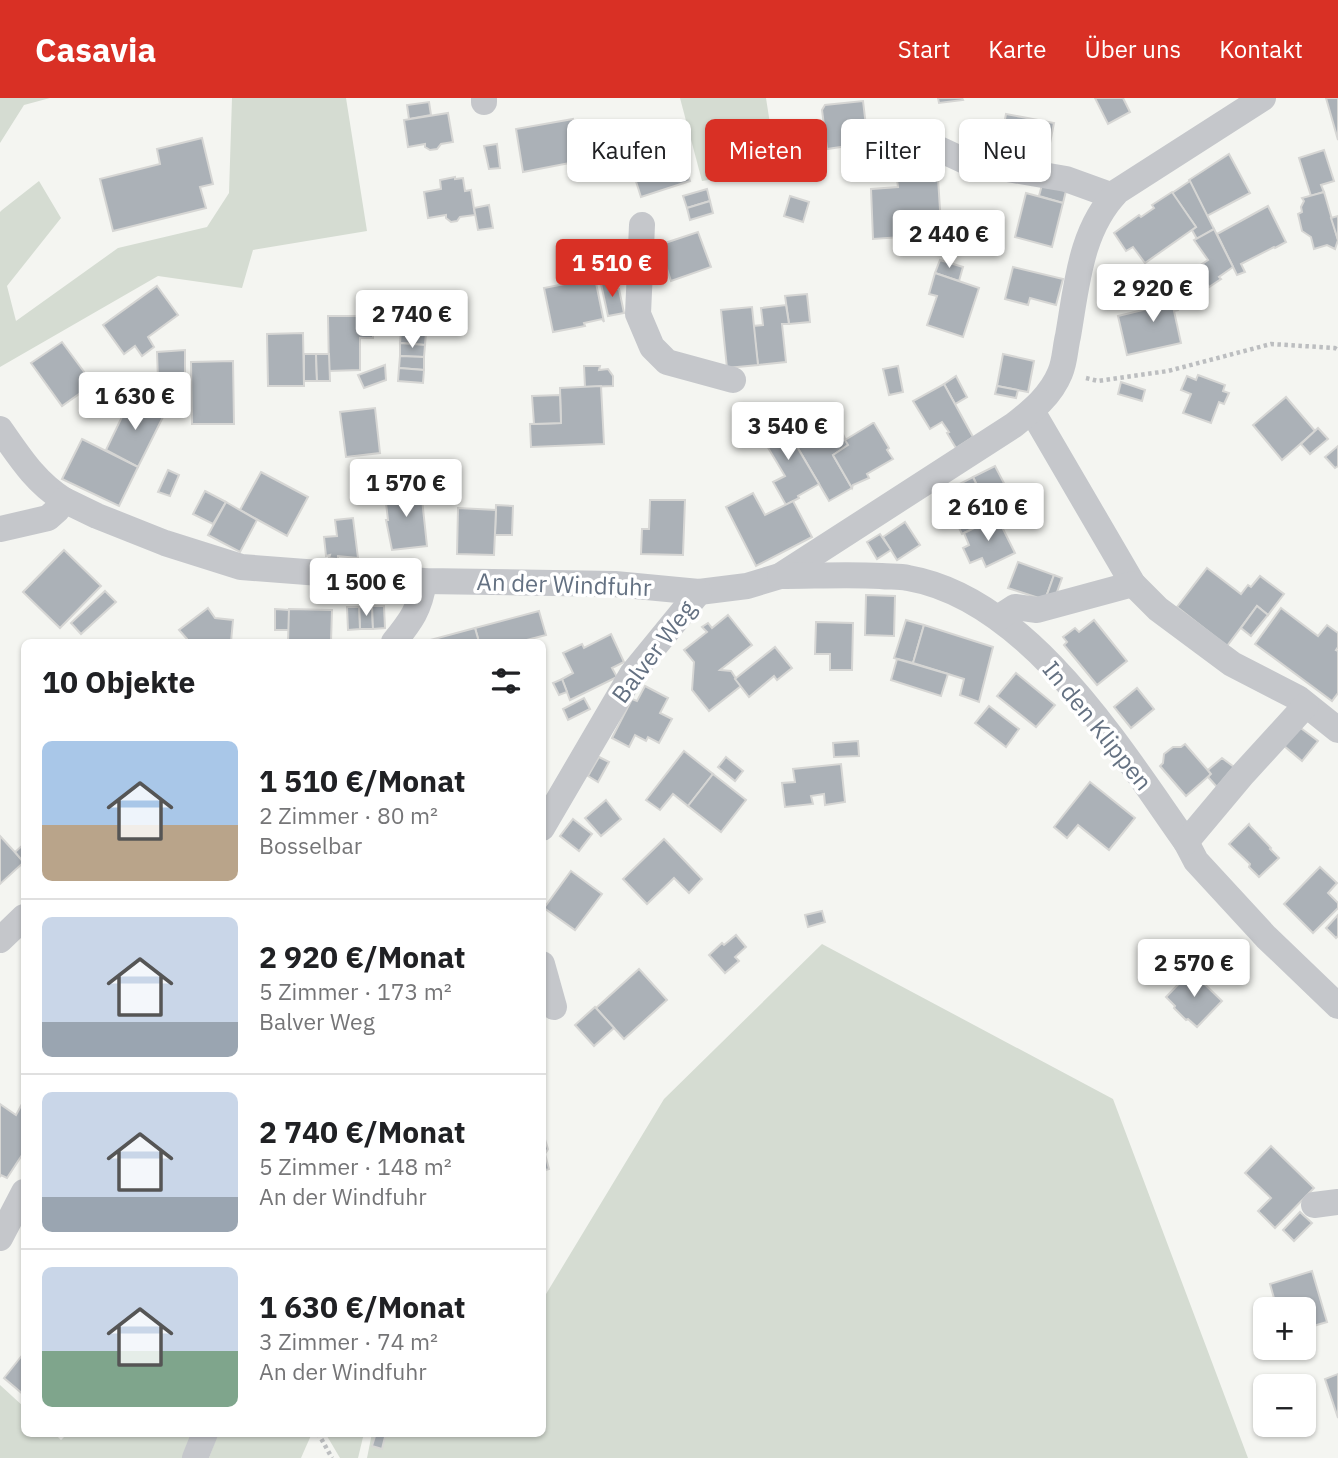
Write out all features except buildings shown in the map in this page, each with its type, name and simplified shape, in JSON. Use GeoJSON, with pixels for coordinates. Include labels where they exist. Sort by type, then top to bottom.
{"type":"FeatureCollection","features":[{"type":"Feature","properties":{"kind":"street","name":"Balver Weg"},"geometry":{"type":"LineString","coordinates":[[546,821],[632,674],[699,592],[747,586],[780,576],[1014,425],[1048,395],[1061,372],[1084,247],[1104,205],[1118,191],[1263,98]]}},
{"type":"Feature","properties":{"kind":"street"},"geometry":{"type":"LineString","coordinates":[[945,152],[967,162],[1066,179],[1113,196]]}},
{"type":"Feature","properties":{"kind":"street"},"geometry":{"type":"LineString","coordinates":[[642,225],[638,314],[652,347],[667,362],[733,380]]}},
{"type":"Feature","properties":{"kind":"street"},"geometry":{"type":"LineString","coordinates":[[1032,411],[1133,584],[1158,609],[1232,664],[1298,698],[1338,730]]}},
{"type":"Feature","properties":{"kind":"street","name":"An der Windfuhr"},"geometry":{"type":"LineString","coordinates":[[0,429],[22,461],[47,489],[64,500],[165,543],[242,567],[424,581],[615,584],[699,592]]}},
{"type":"Feature","properties":{"kind":"street"},"geometry":{"type":"LineString","coordinates":[[0,529],[48,518],[64,500]]}},
{"type":"Feature","properties":{"kind":"street","name":"In den Klippen"},"geometry":{"type":"LineString","coordinates":[[780,576],[863,575],[907,578],[946,588],[989,610],[1026,641],[1098,719],[1186,842],[1196,861],[1266,937],[1338,1006]]}},
{"type":"Feature","properties":{"kind":"street"},"geometry":{"type":"LineString","coordinates":[[396,639],[418,608],[424,581]]}},
{"type":"Feature","properties":{"kind":"street"},"geometry":{"type":"LineString","coordinates":[[998,618],[1015,607],[1037,610],[1133,584]]}},
{"type":"Feature","properties":{"kind":"street"},"geometry":{"type":"LineString","coordinates":[[1186,842],[1306,705]]}},
{"type":"Feature","properties":{"kind":"street"},"geometry":{"type":"LineString","coordinates":[[0,940],[21,921]]}},
{"type":"Feature","properties":{"kind":"street"},"geometry":{"type":"LineString","coordinates":[[546,978],[554,1007]]}},
{"type":"Feature","properties":{"kind":"street"},"geometry":{"type":"LineString","coordinates":[[11,1234],[21,1202]]}},
{"type":"Feature","properties":{"kind":"street"},"geometry":{"type":"LineString","coordinates":[[195,1458],[203,1437]]}},
{"type":"Feature","properties":{"kind":"path"},"geometry":{"type":"LineString","coordinates":[[1061,372],[1098,381],[1168,371],[1271,344],[1338,350]]}},
{"type":"Feature","properties":{"kind":"path"},"geometry":{"type":"LineString","coordinates":[[320,1437],[332,1458]]}},
{"type":"Feature","properties":{"kind":"shaded area"},"geometry":{"type":"Polygon","coordinates":[[[0,98],[50,98],[24,105],[0,143],[0,98]]]}},
{"type":"Feature","properties":{"kind":"shaded area"},"geometry":{"type":"Polygon","coordinates":[[[232,98],[346,98],[367,231],[253,250],[242,288],[158,276],[0,367],[0,212],[39,181],[61,218],[7,286],[16,321],[118,248],[207,227],[229,193],[232,98]]]}},
{"type":"Feature","properties":{"kind":"shaded area"},"geometry":{"type":"Polygon","coordinates":[[[680,98],[766,98],[769,119],[705,119],[705,181],[702,181],[691,140],[691,119],[686,119],[680,98]]]}},
{"type":"Feature","properties":{"kind":"shaded area"},"geometry":{"type":"Polygon","coordinates":[[[822,944],[1113,1099],[1248,1458],[367,1458],[371,1437],[546,1437],[546,1294],[664,1099],[822,944]]]}},
{"type":"Feature","properties":{"kind":"shaded area"},"geometry":{"type":"Polygon","coordinates":[[[0,1385],[21,1404],[21,1437],[58,1437],[61,1440],[64,1437],[199,1437],[190,1458],[0,1458],[0,1385]]]}},
{"type":"Feature","properties":{"kind":"shaded area"},"geometry":{"type":"Polygon","coordinates":[[[217,1437],[310,1437],[301,1458],[209,1458],[217,1437]]]}},
{"type":"Feature","properties":{"kind":"shaded area"},"geometry":{"type":"Polygon","coordinates":[[[328,1437],[363,1437],[358,1458],[340,1458],[328,1437]]]}}]}
